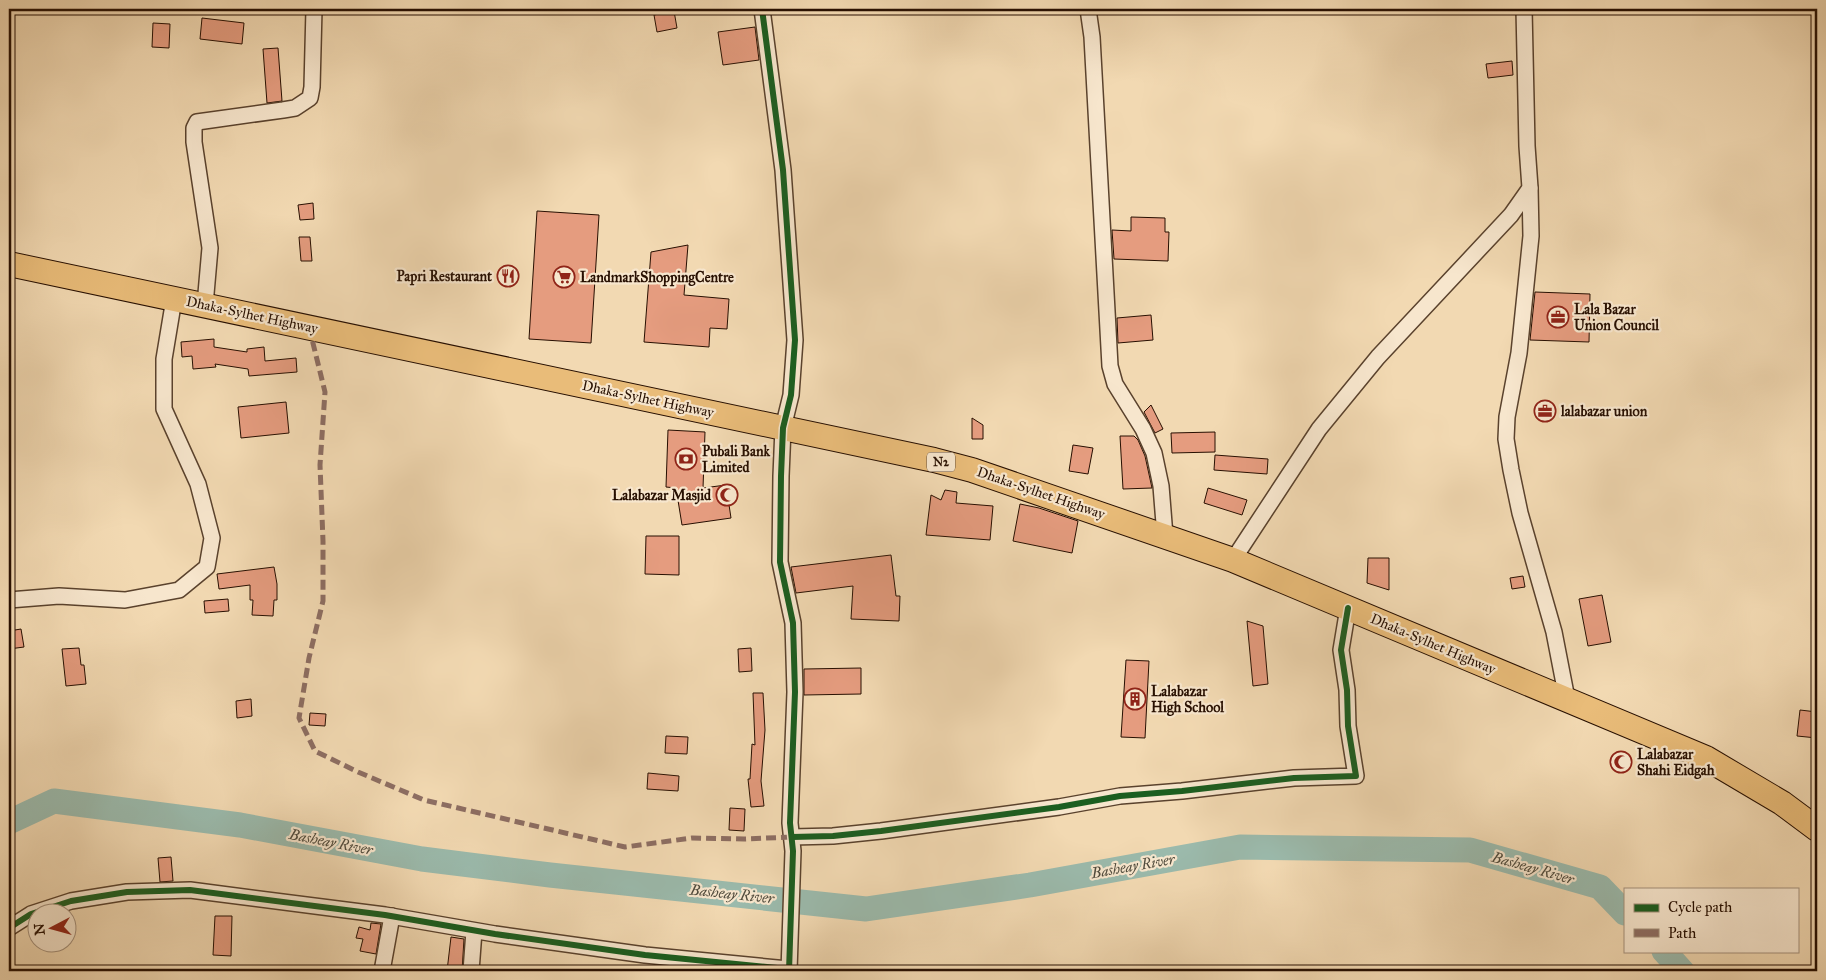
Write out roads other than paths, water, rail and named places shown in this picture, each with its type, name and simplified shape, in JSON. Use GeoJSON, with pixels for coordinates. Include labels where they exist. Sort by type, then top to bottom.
{"type":"FeatureCollection","features":[{"type":"Feature","properties":{"kind":"highway","name":"Dhaka-Sylhet Highway"},"geometry":{"type":"LineString","coordinates":[[9,264],[934,460],[972,470],[1233,560],[1706,758],[1782,803],[1817,830]]}},
{"type":"Feature","properties":{"kind":"street"},"geometry":{"type":"LineString","coordinates":[[205,305],[210,248],[194,142],[194,128],[198,122],[295,108],[310,98],[312,87],[314,9]]}},
{"type":"Feature","properties":{"kind":"street"},"geometry":{"type":"LineString","coordinates":[[9,928],[31,914],[71,901],[127,892],[190,890],[392,916],[474,931],[645,955],[789,970],[792,844],[790,823],[795,692],[794,633],[780,562],[783,428],[792,395],[795,340],[783,170],[762,9]]}},
{"type":"Feature","properties":{"kind":"street"},"geometry":{"type":"LineString","coordinates":[[1088,9],[1092,38],[1110,366],[1115,384],[1143,429],[1154,453],[1161,486],[1165,536]]}},
{"type":"Feature","properties":{"kind":"street"},"geometry":{"type":"LineString","coordinates":[[1524,9],[1531,236],[1519,353],[1506,417],[1506,439],[1520,513],[1554,632],[1567,700]]}},
{"type":"Feature","properties":{"kind":"street"},"geometry":{"type":"LineString","coordinates":[[1233,560],[1325,422],[1378,357],[1511,215],[1530,188]]}},
{"type":"Feature","properties":{"kind":"street"},"geometry":{"type":"LineString","coordinates":[[9,600],[59,596],[124,600],[179,590],[207,567],[212,538],[198,484],[164,409],[164,359],[174,299]]}},
{"type":"Feature","properties":{"kind":"street"},"geometry":{"type":"LineString","coordinates":[[792,844],[833,836],[1059,808],[1120,796],[1294,778],[1356,776],[1348,726],[1347,690],[1341,650],[1348,608]]}},
{"type":"Feature","properties":{"kind":"street"},"geometry":{"type":"LineString","coordinates":[[382,971],[392,916]]}},
{"type":"Feature","properties":{"kind":"street"},"geometry":{"type":"LineString","coordinates":[[471,971],[474,931]]}},
{"type":"Feature","properties":{"kind":"waterway","name":"Basheay River"},"geometry":{"type":"LineString","coordinates":[[9,822],[54,801],[240,825],[422,859],[550,875],[866,909],[1030,885],[1240,847],[1470,850],[1600,887],[1624,912]]}},
{"type":"Feature","properties":{"kind":"waterway","name":"Basheay River"},"geometry":{"type":"LineString","coordinates":[[1665,952],[1682,971]]}},
{"type":"Feature","properties":{"kind":"place","name":"Papri Restaurant"},"geometry":{"type":"Point","coordinates":[508,276]}},
{"type":"Feature","properties":{"kind":"place","name":"LandmarkShoppingCentre"},"geometry":{"type":"Point","coordinates":[564,277]}},
{"type":"Feature","properties":{"kind":"place","name":"Lala Bazar Union Council"},"geometry":{"type":"Point","coordinates":[1558,317]}},
{"type":"Feature","properties":{"kind":"place","name":"lalabazar union"},"geometry":{"type":"Point","coordinates":[1545,411]}},
{"type":"Feature","properties":{"kind":"place","name":"Pubali Bank Limited"},"geometry":{"type":"Point","coordinates":[686,459]}},
{"type":"Feature","properties":{"kind":"place","name":"Lalabazar Masjid"},"geometry":{"type":"Point","coordinates":[727,495]}},
{"type":"Feature","properties":{"kind":"place","name":"Lalabazar High School"},"geometry":{"type":"Point","coordinates":[1135,699]}},
{"type":"Feature","properties":{"kind":"place","name":"Lalabazar Shahi Eidgah"},"geometry":{"type":"Point","coordinates":[1621,762]}}]}
